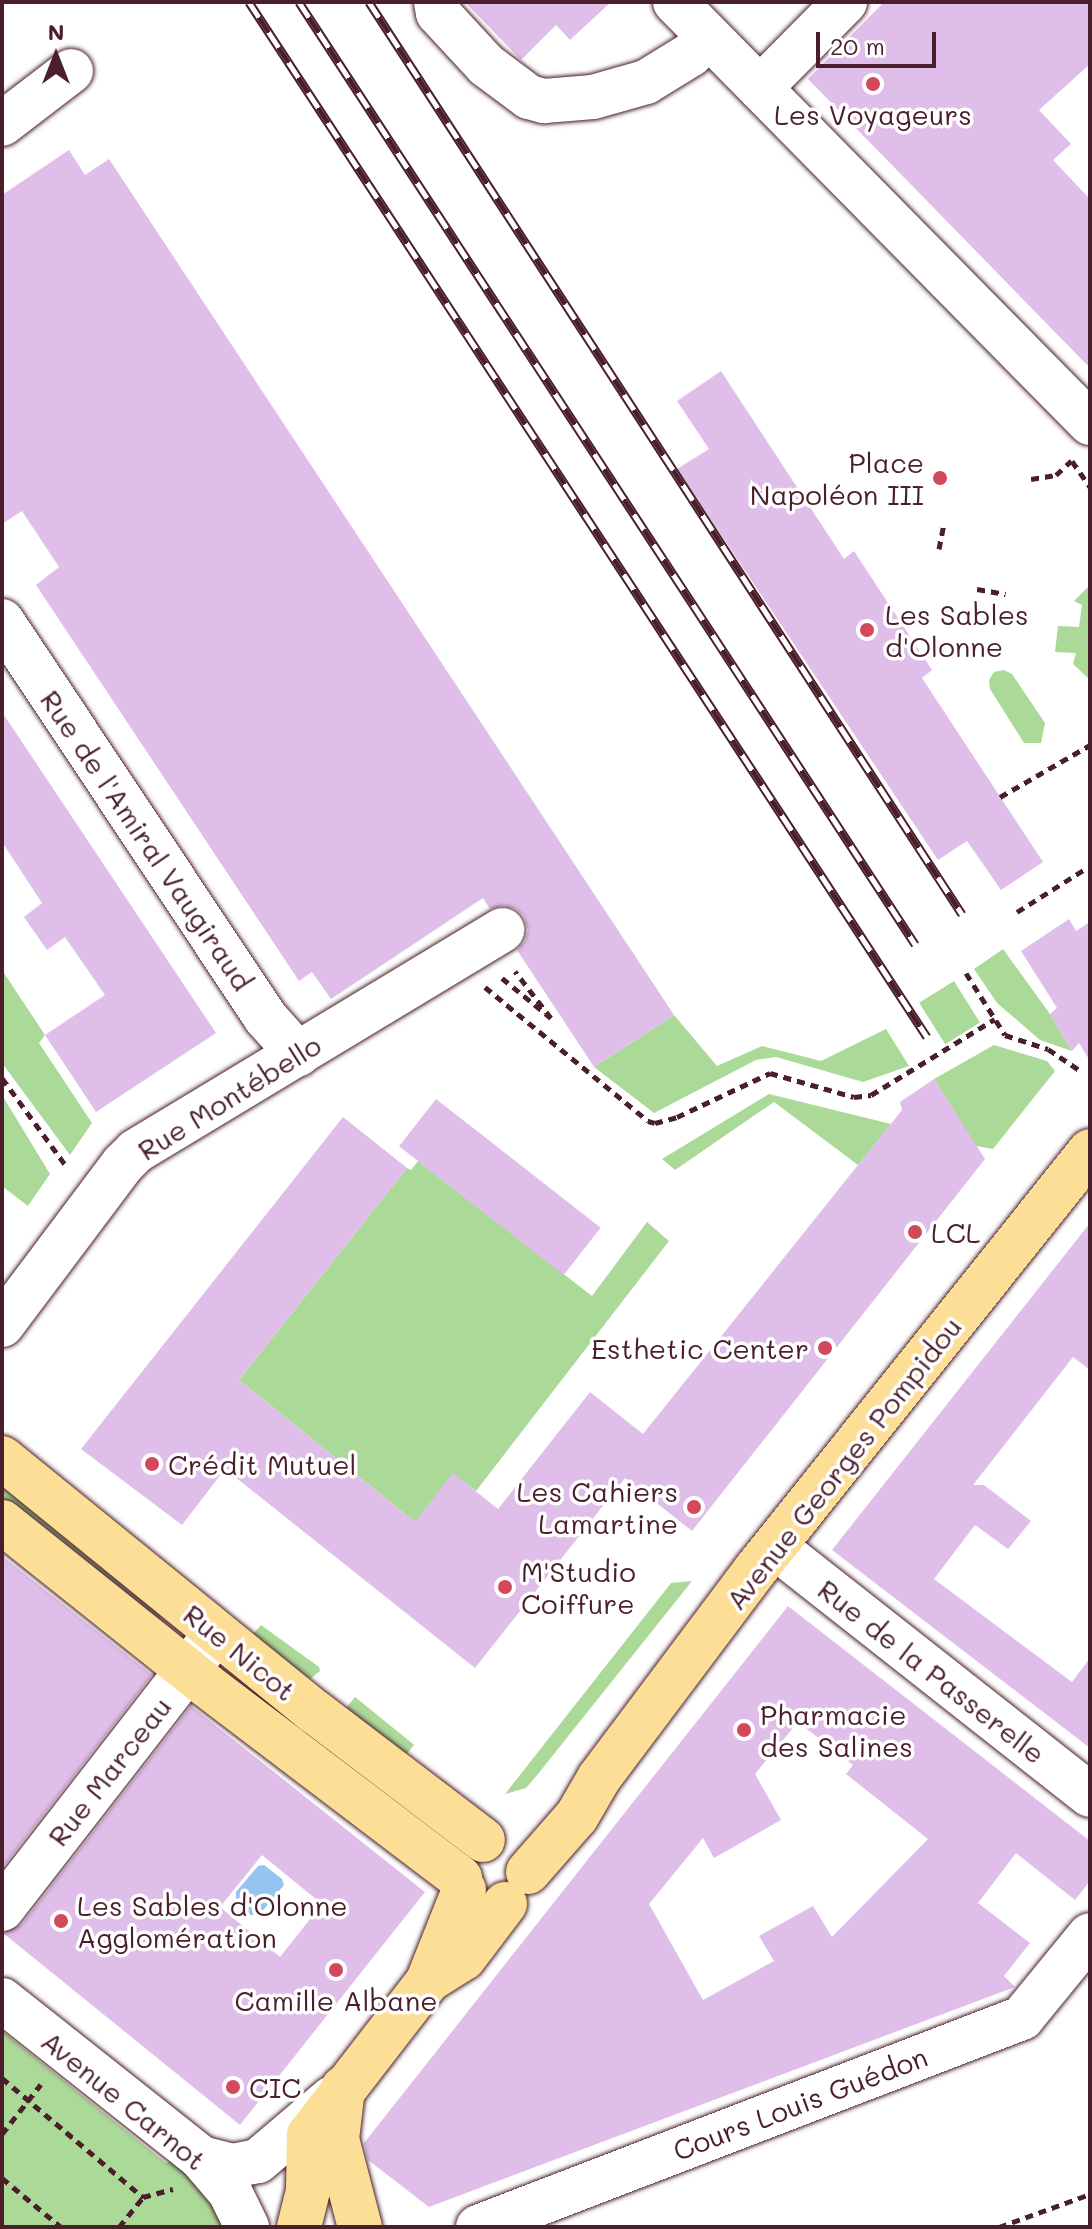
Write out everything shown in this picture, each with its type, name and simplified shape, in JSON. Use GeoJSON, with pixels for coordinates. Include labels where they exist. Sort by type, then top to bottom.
{"type":"FeatureCollection","features":[{"type":"Feature","properties":{"kind":"main road","name":"Avenue Georges Pompidou"},"geometry":{"type":"LineString","coordinates":[[505,1864],[528,1837],[558,1816],[599,1778],[775,1547],[1090,1151]]}},
{"type":"Feature","properties":{"kind":"main road","name":"Rue Nicot"},"geometry":{"type":"LineString","coordinates":[[2,1458],[505,1864]]}},
{"type":"Feature","properties":{"kind":"main road","name":"Rue Nicot"},"geometry":{"type":"LineString","coordinates":[[2,1522],[462,1884]]}},
{"type":"Feature","properties":{"kind":"main road"},"geometry":{"type":"LineString","coordinates":[[299,2227],[308,2190],[309,2135],[429,1980],[464,1958],[505,1864],[467,1850],[460,1868],[462,1884],[429,1980]]}},
{"type":"Feature","properties":{"kind":"main road"},"geometry":{"type":"LineString","coordinates":[[343,2088],[337,2139],[360,2227]]}},
{"type":"Feature","properties":{"kind":"street"},"geometry":{"type":"LineString","coordinates":[[436,2],[438,13],[486,65],[529,97],[544,101],[593,97],[646,82],[690,55],[709,37]]}},
{"type":"Feature","properties":{"kind":"street"},"geometry":{"type":"LineString","coordinates":[[675,2],[1090,423]]}},
{"type":"Feature","properties":{"kind":"street"},"geometry":{"type":"LineString","coordinates":[[760,88],[845,2]]}},
{"type":"Feature","properties":{"kind":"street"},"geometry":{"type":"LineString","coordinates":[[2,124],[71,71]]}},
{"type":"Feature","properties":{"kind":"street","name":"Rue de l'Amiral Vaugiraud"},"geometry":{"type":"LineString","coordinates":[[2,621],[265,1017],[298,1054]]}},
{"type":"Feature","properties":{"kind":"street","name":"Rue Montébello"},"geometry":{"type":"LineString","coordinates":[[2,1325],[136,1151],[426,976],[502,954]]}},
{"type":"Feature","properties":{"kind":"street","name":"Rue de la Passerelle"},"geometry":{"type":"LineString","coordinates":[[775,1547],[1090,1795]]}},
{"type":"Feature","properties":{"kind":"street","name":"Rue Marceau"},"geometry":{"type":"LineString","coordinates":[[2,1909],[216,1633]]}},
{"type":"Feature","properties":{"kind":"street","name":"Cours Louis Guédon"},"geometry":{"type":"LineString","coordinates":[[478,2227],[1022,2018],[1090,1935]]}},
{"type":"Feature","properties":{"kind":"street","name":"Avenue Carnot"},"geometry":{"type":"LineString","coordinates":[[2,2000],[65,2050],[225,2192]]}},
{"type":"Feature","properties":{"kind":"street"},"geometry":{"type":"LineString","coordinates":[[225,2192],[232,2166],[258,2161],[343,2088]]}},
{"type":"Feature","properties":{"kind":"path"},"geometry":{"type":"LineString","coordinates":[[1031,479],[1056,475],[1071,461],[1090,487]]}},
{"type":"Feature","properties":{"kind":"path"},"geometry":{"type":"LineString","coordinates":[[939,549],[944,523]]}},
{"type":"Feature","properties":{"kind":"path"},"geometry":{"type":"LineString","coordinates":[[977,589],[1006,594]]}},
{"type":"Feature","properties":{"kind":"path"},"geometry":{"type":"LineString","coordinates":[[1000,797],[1090,745]]}},
{"type":"Feature","properties":{"kind":"path"},"geometry":{"type":"LineString","coordinates":[[1017,912],[1085,869]]}},
{"type":"Feature","properties":{"kind":"path"},"geometry":{"type":"LineString","coordinates":[[502,954],[551,1018],[502,954]]}},
{"type":"Feature","properties":{"kind":"path"},"geometry":{"type":"LineString","coordinates":[[966,973],[1005,1035],[1048,1049],[1079,1070]]}},
{"type":"Feature","properties":{"kind":"path"},"geometry":{"type":"LineString","coordinates":[[487,977],[479,982],[648,1121],[655,1123],[677,1117],[770,1073],[854,1097],[871,1095],[995,1019]]}},
{"type":"Feature","properties":{"kind":"path"},"geometry":{"type":"LineString","coordinates":[[2,1078],[62,1163]]}},
{"type":"Feature","properties":{"kind":"path"},"geometry":{"type":"LineString","coordinates":[[2,2134],[30,2101],[65,2050]]}},
{"type":"Feature","properties":{"kind":"path"},"geometry":{"type":"LineString","coordinates":[[2,2078],[143,2197],[225,2192]]}},
{"type":"Feature","properties":{"kind":"path"},"geometry":{"type":"LineString","coordinates":[[2,2178],[61,2227]]}},
{"type":"Feature","properties":{"kind":"path"},"geometry":{"type":"LineString","coordinates":[[999,2227],[1090,2194]]}},
{"type":"Feature","properties":{"kind":"path"},"geometry":{"type":"LineString","coordinates":[[119,2227],[143,2197]]}},
{"type":"Feature","properties":{"kind":"green space"},"geometry":{"type":"Polygon","coordinates":[[[1090,585],[1090,680],[1073,664],[1076,653],[1055,652],[1058,626],[1079,627],[1082,605],[1074,601],[1090,585]]]}},
{"type":"Feature","properties":{"kind":"green space"},"geometry":{"type":"Polygon","coordinates":[[[1004,670],[1012,674],[1045,723],[1041,743],[1024,743],[990,689],[989,680],[994,672],[1004,670]]]}},
{"type":"Feature","properties":{"kind":"green space"},"geometry":{"type":"Polygon","coordinates":[[[1003,949],[1050,1014],[1072,1051],[1040,1040],[997,1003],[974,969],[1003,949]]]}},
{"type":"Feature","properties":{"kind":"green space"},"geometry":{"type":"Polygon","coordinates":[[[2,970],[45,1035],[39,1043],[92,1123],[70,1155],[2,1063],[2,970]]]}},
{"type":"Feature","properties":{"kind":"green space"},"geometry":{"type":"Polygon","coordinates":[[[954,981],[980,1023],[945,1044],[919,1003],[954,981]]]}},
{"type":"Feature","properties":{"kind":"green space"},"geometry":{"type":"Polygon","coordinates":[[[674,1015],[717,1066],[762,1046],[821,1061],[886,1029],[909,1066],[863,1082],[776,1057],[756,1060],[654,1113],[594,1067],[674,1015]]]}},
{"type":"Feature","properties":{"kind":"green space"},"geometry":{"type":"Polygon","coordinates":[[[994,1045],[1047,1061],[1055,1071],[993,1149],[976,1146],[934,1079],[994,1045]]]}},
{"type":"Feature","properties":{"kind":"green space"},"geometry":{"type":"Polygon","coordinates":[[[769,1094],[891,1124],[858,1165],[774,1102],[675,1170],[662,1159],[769,1094]]]}},
{"type":"Feature","properties":{"kind":"green space"},"geometry":{"type":"Polygon","coordinates":[[[2,1095],[50,1174],[28,1206],[2,1186],[2,1095]]]}},
{"type":"Feature","properties":{"kind":"green space"},"geometry":{"type":"Polygon","coordinates":[[[418,1161],[592,1296],[647,1222],[669,1241],[476,1491],[453,1474],[420,1516],[425,1530],[239,1380],[407,1168],[411,1170],[418,1161]]]}},
{"type":"Feature","properties":{"kind":"green space"},"geometry":{"type":"Polygon","coordinates":[[[2,1478],[167,1608],[152,1626],[2,1504],[2,1478]]]}},
{"type":"Feature","properties":{"kind":"green space"},"geometry":{"type":"Polygon","coordinates":[[[692,1581],[526,1788],[505,1794],[671,1583],[692,1581]]]}},
{"type":"Feature","properties":{"kind":"green space"},"geometry":{"type":"Polygon","coordinates":[[[261,1625],[319,1667],[320,1671],[310,1679],[253,1634],[261,1625]]]}},
{"type":"Feature","properties":{"kind":"green space"},"geometry":{"type":"Polygon","coordinates":[[[355,1697],[414,1745],[405,1756],[346,1708],[355,1697]]]}},
{"type":"Feature","properties":{"kind":"green space"},"geometry":{"type":"Polygon","coordinates":[[[2,2031],[166,2163],[180,2157],[213,2198],[222,2227],[2,2227],[2,2031]]]}},
{"type":"Feature","properties":{"kind":"water"},"geometry":{"type":"Polygon","coordinates":[[[264,1865],[282,1879],[284,1885],[260,1914],[250,1915],[236,1905],[236,1892],[258,1866],[264,1865]]]}},
{"type":"Feature","properties":{"kind":"building"},"geometry":{"type":"Polygon","coordinates":[[[465,2],[611,2],[570,40],[556,25],[521,60],[465,2]]]}},
{"type":"Feature","properties":{"kind":"building"},"geometry":{"type":"Polygon","coordinates":[[[884,2],[1090,2],[1090,64],[1039,110],[1071,144],[1053,160],[1090,199],[1090,368],[808,79],[884,2]]]}},
{"type":"Feature","properties":{"kind":"building"},"geometry":{"type":"Polygon","coordinates":[[[69,150],[85,175],[109,159],[674,1015],[594,1067],[517,950],[525,941],[528,930],[524,916],[516,909],[503,905],[490,909],[483,898],[331,999],[312,972],[299,981],[36,585],[59,567],[22,511],[2,524],[2,195],[69,150]]]}},
{"type":"Feature","properties":{"kind":"building","name":"Les Sables d'Olonne"},"geometry":{"type":"Polygon","coordinates":[[[721,371],[844,559],[854,551],[932,670],[922,678],[1043,862],[1001,890],[967,841],[938,860],[677,469],[709,449],[677,401],[721,371]]]}},
{"type":"Feature","properties":{"kind":"building"},"geometry":{"type":"Polygon","coordinates":[[[2,712],[216,1033],[96,1112],[45,1035],[105,995],[65,937],[47,950],[24,917],[42,903],[2,842],[2,712]]]}},
{"type":"Feature","properties":{"kind":"building"},"geometry":{"type":"Polygon","coordinates":[[[1069,919],[1076,931],[1090,922],[1090,1061],[1079,1043],[1072,1051],[1050,1014],[1057,1008],[1021,951],[1069,919]]]}},
{"type":"Feature","properties":{"kind":"building"},"geometry":{"type":"Polygon","coordinates":[[[934,1079],[985,1159],[692,1531],[625,1478],[475,1668],[225,1469],[182,1525],[81,1449],[343,1117],[407,1168],[239,1380],[415,1522],[453,1473],[498,1509],[590,1392],[643,1434],[902,1110],[900,1102],[934,1079]]]}},
{"type":"Feature","properties":{"kind":"building"},"geometry":{"type":"Polygon","coordinates":[[[436,1099],[601,1228],[564,1275],[399,1146],[436,1099]]]}},
{"type":"Feature","properties":{"kind":"building"},"geometry":{"type":"Polygon","coordinates":[[[1090,1223],[1090,1370],[1073,1357],[973,1485],[984,1485],[1031,1521],[1008,1549],[975,1525],[934,1579],[1072,1682],[1090,1658],[1090,1748],[832,1550],[1090,1223]]]}},
{"type":"Feature","properties":{"kind":"building"},"geometry":{"type":"Polygon","coordinates":[[[2,1556],[152,1675],[2,1868],[2,1556]]]}},
{"type":"Feature","properties":{"kind":"building"},"geometry":{"type":"Polygon","coordinates":[[[788,1606],[1090,1841],[1090,1881],[1075,1900],[1016,1853],[978,1903],[1030,1943],[1004,1976],[1015,1987],[429,2207],[368,2160],[364,2143],[788,1606]],[[798,1722],[755,1774],[781,1820],[714,1858],[703,1838],[649,1904],[703,2000],[774,1961],[759,1936],[813,1906],[832,1937],[928,1839],[846,1774],[853,1765],[798,1722]]]}},
{"type":"Feature","properties":{"kind":"building"},"geometry":{"type":"Polygon","coordinates":[[[191,1706],[425,1892],[240,2125],[3,1933],[22,1924],[191,1706]],[[262,1855],[220,1907],[280,1957],[322,1904],[262,1855]]]}},
{"type":"Feature","properties":{"kind":"railway"},"geometry":{"type":"LineString","coordinates":[[249,2],[927,1037]]}},
{"type":"Feature","properties":{"kind":"railway"},"geometry":{"type":"LineString","coordinates":[[299,2],[915,944]]}},
{"type":"Feature","properties":{"kind":"railway"},"geometry":{"type":"LineString","coordinates":[[369,2],[962,914]]}},
{"type":"Feature","properties":{"kind":"place","name":"Les Voyageurs"},"geometry":{"type":"Point","coordinates":[873,84]}},
{"type":"Feature","properties":{"kind":"place","name":"Place Napoléon III"},"geometry":{"type":"Point","coordinates":[940,478]}},
{"type":"Feature","properties":{"kind":"place","name":"Les Sables d'Olonne"},"geometry":{"type":"Point","coordinates":[867,630]}},
{"type":"Feature","properties":{"kind":"place","name":"LCL"},"geometry":{"type":"Point","coordinates":[915,1232]}},
{"type":"Feature","properties":{"kind":"place","name":"Esthetic Center"},"geometry":{"type":"Point","coordinates":[825,1348]}},
{"type":"Feature","properties":{"kind":"place","name":"Crédit Mutuel"},"geometry":{"type":"Point","coordinates":[152,1464]}},
{"type":"Feature","properties":{"kind":"place","name":"Les Cahiers Lamartine"},"geometry":{"type":"Point","coordinates":[694,1507]}},
{"type":"Feature","properties":{"kind":"place","name":"M'Studio Coiffure"},"geometry":{"type":"Point","coordinates":[505,1587]}},
{"type":"Feature","properties":{"kind":"place","name":"Pharmacie des Salines"},"geometry":{"type":"Point","coordinates":[744,1730]}},
{"type":"Feature","properties":{"kind":"place","name":"Les Sables d'Olonne Agglomération"},"geometry":{"type":"Point","coordinates":[61,1921]}},
{"type":"Feature","properties":{"kind":"place","name":"Camille Albane"},"geometry":{"type":"Point","coordinates":[336,1970]}},
{"type":"Feature","properties":{"kind":"place","name":"CIC"},"geometry":{"type":"Point","coordinates":[233,2087]}}]}
